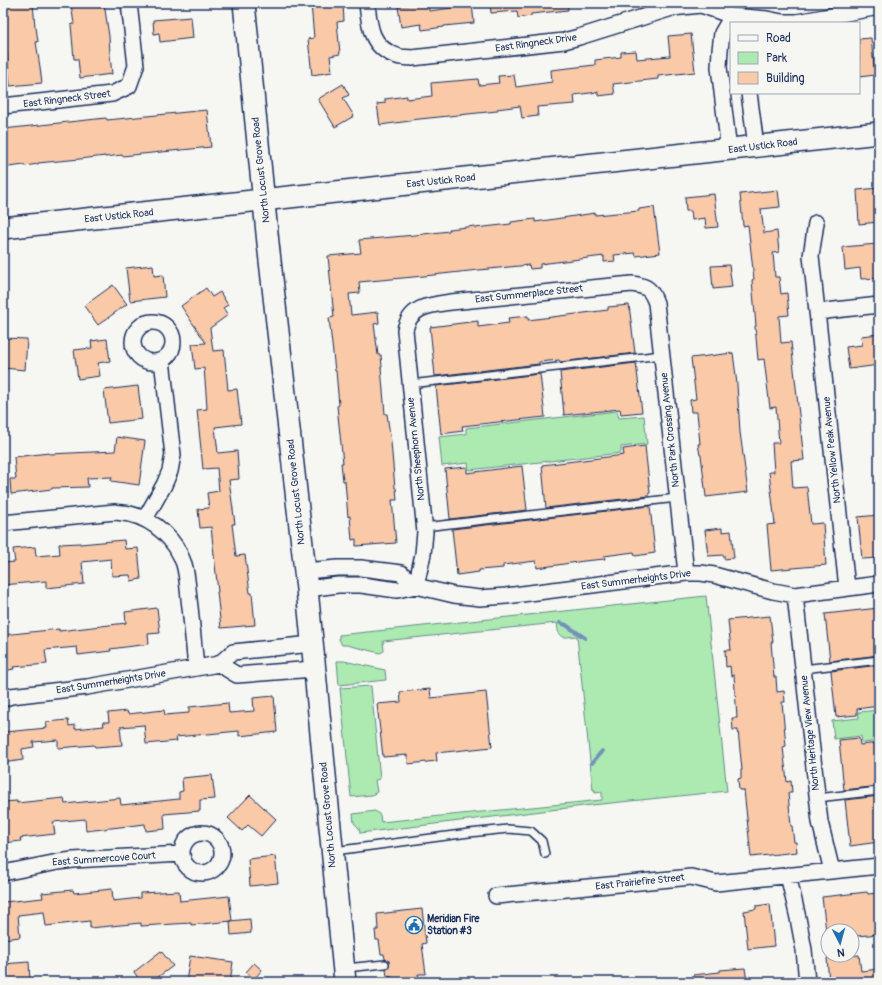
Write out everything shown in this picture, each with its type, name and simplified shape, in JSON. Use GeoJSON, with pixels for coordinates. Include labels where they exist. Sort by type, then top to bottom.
{"type":"FeatureCollection","features":[{"type":"Feature","properties":{"kind":"main road","name":"North Locust Grove Road"},"geometry":{"type":"LineString","coordinates":[[244,3],[306,580],[344,975]]}},
{"type":"Feature","properties":{"kind":"main road","name":"East Ustick Road"},"geometry":{"type":"LineString","coordinates":[[3,228],[879,133]]}},
{"type":"Feature","properties":{"kind":"street","name":"East Ringneck Street"},"geometry":{"type":"LineString","coordinates":[[3,106],[112,94],[129,86],[136,66],[129,3]]}},
{"type":"Feature","properties":{"kind":"street","name":"East Ringneck Drive"},"geometry":{"type":"LineString","coordinates":[[367,3],[369,23],[373,37],[383,49],[397,56],[412,58],[549,43],[579,37],[672,8],[701,5],[735,14],[782,22],[797,22],[879,7]]}},
{"type":"Feature","properties":{"kind":"street"},"geometry":{"type":"LineString","coordinates":[[729,150],[719,61],[722,33],[735,14]]}},
{"type":"Feature","properties":{"kind":"street"},"geometry":{"type":"LineString","coordinates":[[749,94],[756,146]]}},
{"type":"Feature","properties":{"kind":"street","name":"North Yellow Peak Avenue"},"geometry":{"type":"LineString","coordinates":[[816,223],[811,256],[847,588]]}},
{"type":"Feature","properties":{"kind":"street","name":"East Summerplace Street"},"geometry":{"type":"LineString","coordinates":[[412,314],[425,306],[451,302],[632,284],[647,288]]}},
{"type":"Feature","properties":{"kind":"street","name":"North Park Crossing Avenue"},"geometry":{"type":"LineString","coordinates":[[647,288],[653,294],[656,303],[686,574]]}},
{"type":"Feature","properties":{"kind":"street"},"geometry":{"type":"LineString","coordinates":[[817,312],[879,305]]}},
{"type":"Feature","properties":{"kind":"street","name":"North Sheephorn Avenue"},"geometry":{"type":"LineString","coordinates":[[412,314],[408,320],[405,330],[424,526],[423,554],[416,586]]}},
{"type":"Feature","properties":{"kind":"street"},"geometry":{"type":"LineString","coordinates":[[145,519],[164,485],[170,471],[173,455],[162,360]]}},
{"type":"Feature","properties":{"kind":"street"},"geometry":{"type":"LineString","coordinates":[[3,523],[115,512],[130,514],[145,519],[158,527],[178,550],[184,564],[187,579],[196,667]]}},
{"type":"Feature","properties":{"kind":"street","name":"East Summerheights Drive"},"geometry":{"type":"LineString","coordinates":[[306,580],[338,585],[361,585],[397,590],[416,586],[454,595],[480,598],[701,573],[795,595],[879,584]]}},
{"type":"Feature","properties":{"kind":"street","name":"North Heritage View Avenue"},"geometry":{"type":"LineString","coordinates":[[795,595],[820,822],[832,871]]}},
{"type":"Feature","properties":{"kind":"street","name":"East Summerheights Drive"},"geometry":{"type":"LineString","coordinates":[[3,699],[11,696],[87,687],[219,664],[234,652],[312,644]]}},
{"type":"Feature","properties":{"kind":"street"},"geometry":{"type":"LineString","coordinates":[[219,664],[237,675],[314,669]]}},
{"type":"Feature","properties":{"kind":"street","name":"East Summercove Court"},"geometry":{"type":"LineString","coordinates":[[3,873],[73,860],[182,854]]}},
{"type":"Feature","properties":{"kind":"street","name":"East Prairiefire Street"},"geometry":{"type":"LineString","coordinates":[[496,896],[692,877],[716,883],[879,866]]}},
{"type":"Feature","properties":{"kind":"street"},"geometry":{"type":"LineString","coordinates":[[788,876],[804,950],[807,982]]}},
{"type":"Feature","properties":{"kind":"lane"},"geometry":{"type":"LineString","coordinates":[[410,384],[662,355]]}},
{"type":"Feature","properties":{"kind":"lane"},"geometry":{"type":"LineString","coordinates":[[424,526],[677,498]]}},
{"type":"Feature","properties":{"kind":"lane"},"geometry":{"type":"LineString","coordinates":[[803,669],[879,660]]}},
{"type":"Feature","properties":{"kind":"lane"},"geometry":{"type":"LineString","coordinates":[[817,798],[879,791]]}},
{"type":"Feature","properties":{"kind":"lane"},"geometry":{"type":"LineString","coordinates":[[332,851],[508,829],[531,831],[542,841],[545,854]]}},
{"type":"Feature","properties":{"kind":"lane"},"geometry":{"type":"LineString","coordinates":[[344,975],[385,964]]}},
{"type":"Feature","properties":{"kind":"shaded area"},"geometry":{"type":"Polygon","coordinates":[[[562,977],[563,982],[510,982],[562,977]]]}},
{"type":"Feature","properties":{"kind":"green space"},"geometry":{"type":"Polygon","coordinates":[[[617,411],[619,418],[644,416],[647,444],[621,447],[621,453],[469,470],[468,463],[442,466],[439,437],[466,434],[466,428],[617,411]]]}},
{"type":"Feature","properties":{"kind":"green space"},"geometry":{"type":"Polygon","coordinates":[[[706,596],[727,791],[592,805],[360,833],[359,828],[354,823],[353,814],[375,811],[380,815],[381,822],[602,800],[602,792],[595,793],[595,790],[593,790],[577,636],[562,637],[559,633],[557,623],[383,641],[384,651],[380,653],[342,645],[339,635],[706,596]]]}},
{"type":"Feature","properties":{"kind":"green space"},"geometry":{"type":"Polygon","coordinates":[[[337,661],[344,661],[385,670],[386,680],[339,685],[337,661]]]}},
{"type":"Feature","properties":{"kind":"green space"},"geometry":{"type":"Polygon","coordinates":[[[371,686],[380,779],[375,780],[377,792],[372,795],[351,797],[340,688],[371,686]]]}},
{"type":"Feature","properties":{"kind":"green space"},"geometry":{"type":"Polygon","coordinates":[[[879,710],[879,741],[862,743],[861,736],[834,739],[832,721],[859,718],[858,712],[879,710]]]}},
{"type":"Feature","properties":{"kind":"building"},"geometry":{"type":"Polygon","coordinates":[[[3,3],[33,3],[38,42],[36,42],[42,83],[10,86],[3,3]]]}},
{"type":"Feature","properties":{"kind":"building"},"geometry":{"type":"Polygon","coordinates":[[[104,3],[109,36],[112,74],[80,78],[78,59],[74,59],[71,25],[74,24],[71,4],[104,3]]]}},
{"type":"Feature","properties":{"kind":"building"},"geometry":{"type":"Polygon","coordinates":[[[343,3],[344,21],[337,22],[340,54],[330,56],[332,72],[312,75],[308,39],[314,38],[311,4],[343,3]]]}},
{"type":"Feature","properties":{"kind":"building"},"geometry":{"type":"Polygon","coordinates":[[[428,3],[429,11],[459,7],[458,3],[472,3],[474,23],[422,30],[421,24],[401,27],[398,6],[428,3]]]}},
{"type":"Feature","properties":{"kind":"building"},"geometry":{"type":"Polygon","coordinates":[[[490,3],[567,3],[568,10],[531,14],[531,16],[518,18],[517,11],[491,13],[490,3]]]}},
{"type":"Feature","properties":{"kind":"building"},"geometry":{"type":"Polygon","coordinates":[[[191,17],[193,38],[160,42],[159,33],[154,34],[153,20],[191,17]]]}},
{"type":"Feature","properties":{"kind":"building"},"geometry":{"type":"Polygon","coordinates":[[[691,34],[695,72],[658,76],[658,79],[613,84],[615,94],[598,96],[598,92],[574,95],[575,104],[537,107],[538,116],[522,118],[520,106],[497,109],[497,111],[410,120],[380,125],[377,104],[385,103],[385,99],[407,96],[407,99],[432,96],[431,83],[478,79],[479,85],[499,83],[498,76],[514,75],[516,87],[552,82],[551,70],[595,65],[595,60],[621,57],[621,52],[636,51],[637,59],[670,56],[668,36],[691,34]]]}},
{"type":"Feature","properties":{"kind":"building"},"geometry":{"type":"Polygon","coordinates":[[[871,38],[875,75],[860,77],[860,39],[871,38]]]}},
{"type":"Feature","properties":{"kind":"building"},"geometry":{"type":"Polygon","coordinates":[[[343,84],[349,95],[343,98],[354,116],[335,127],[318,99],[343,84]]]}},
{"type":"Feature","properties":{"kind":"building"},"geometry":{"type":"Polygon","coordinates":[[[207,110],[211,147],[122,156],[105,156],[38,163],[25,166],[8,167],[7,165],[3,165],[3,129],[106,118],[107,120],[207,110]]]}},
{"type":"Feature","properties":{"kind":"building"},"geometry":{"type":"Polygon","coordinates":[[[879,188],[879,222],[859,224],[857,190],[879,188]]]}},
{"type":"Feature","properties":{"kind":"building"},"geometry":{"type":"Polygon","coordinates":[[[778,190],[780,207],[761,209],[764,233],[777,231],[779,252],[773,253],[775,277],[779,277],[781,294],[787,293],[789,315],[779,316],[781,343],[791,342],[804,460],[791,461],[793,488],[807,487],[811,524],[823,523],[826,565],[771,570],[767,525],[775,524],[769,472],[774,472],[772,443],[779,443],[776,407],[770,408],[764,359],[758,360],[752,280],[754,279],[748,225],[743,226],[740,194],[778,190]]]}},
{"type":"Feature","properties":{"kind":"building"},"geometry":{"type":"Polygon","coordinates":[[[714,194],[718,227],[706,228],[705,218],[692,220],[691,211],[686,211],[685,197],[714,194]]]}},
{"type":"Feature","properties":{"kind":"building"},"geometry":{"type":"Polygon","coordinates":[[[654,207],[660,253],[636,256],[635,253],[614,255],[615,261],[604,262],[604,256],[540,264],[540,268],[530,269],[529,265],[359,282],[360,293],[349,294],[351,315],[378,312],[379,323],[374,324],[378,355],[381,355],[385,414],[387,414],[391,442],[397,500],[392,500],[396,543],[356,546],[356,539],[352,540],[350,516],[348,517],[345,481],[343,481],[341,463],[343,463],[337,406],[339,405],[329,318],[334,317],[328,256],[361,253],[359,240],[449,231],[449,229],[475,226],[475,228],[511,224],[511,222],[535,219],[535,222],[595,213],[595,215],[639,211],[639,209],[654,207]]]}},
{"type":"Feature","properties":{"kind":"building"},"geometry":{"type":"Polygon","coordinates":[[[877,244],[879,278],[861,279],[860,268],[845,270],[843,247],[877,244]]]}},
{"type":"Feature","properties":{"kind":"building"},"geometry":{"type":"Polygon","coordinates":[[[153,265],[154,276],[163,275],[165,297],[130,301],[126,268],[153,265]]]}},
{"type":"Feature","properties":{"kind":"building"},"geometry":{"type":"Polygon","coordinates":[[[729,265],[732,287],[713,289],[711,266],[729,265]]]}},
{"type":"Feature","properties":{"kind":"building"},"geometry":{"type":"Polygon","coordinates":[[[113,285],[127,304],[98,325],[84,306],[113,285]]]}},
{"type":"Feature","properties":{"kind":"building"},"geometry":{"type":"Polygon","coordinates":[[[206,288],[212,297],[220,292],[228,305],[223,308],[228,315],[210,328],[213,351],[224,350],[228,390],[237,389],[241,424],[215,427],[218,453],[237,451],[239,479],[229,480],[235,524],[232,524],[236,556],[245,555],[250,593],[252,593],[255,625],[221,628],[211,527],[200,528],[198,509],[209,508],[207,493],[219,491],[217,468],[203,469],[197,410],[207,409],[206,393],[204,368],[195,369],[192,344],[206,343],[181,306],[206,288]]]}},
{"type":"Feature","properties":{"kind":"building"},"geometry":{"type":"Polygon","coordinates":[[[629,305],[635,353],[560,362],[559,360],[539,362],[539,364],[435,376],[430,327],[478,321],[478,327],[509,323],[508,318],[528,316],[528,320],[608,310],[608,307],[629,305]]]}},
{"type":"Feature","properties":{"kind":"building"},"geometry":{"type":"Polygon","coordinates":[[[879,334],[879,365],[849,369],[846,347],[862,345],[861,336],[879,334]]]}},
{"type":"Feature","properties":{"kind":"building"},"geometry":{"type":"Polygon","coordinates":[[[4,338],[27,339],[25,370],[3,368],[4,338]]]}},
{"type":"Feature","properties":{"kind":"building"},"geometry":{"type":"Polygon","coordinates":[[[107,339],[110,361],[98,363],[100,376],[78,379],[74,350],[92,348],[91,341],[107,339]]]}},
{"type":"Feature","properties":{"kind":"building"},"geometry":{"type":"Polygon","coordinates":[[[733,353],[737,384],[740,432],[748,492],[706,497],[701,455],[698,444],[700,444],[697,412],[691,412],[690,400],[696,399],[691,358],[733,353]]]}},
{"type":"Feature","properties":{"kind":"building"},"geometry":{"type":"Polygon","coordinates":[[[636,363],[642,412],[621,414],[620,409],[564,415],[560,372],[636,363]]]}},
{"type":"Feature","properties":{"kind":"building"},"geometry":{"type":"Polygon","coordinates":[[[540,374],[545,417],[462,426],[463,431],[441,434],[436,386],[540,374]]]}},
{"type":"Feature","properties":{"kind":"building"},"geometry":{"type":"Polygon","coordinates":[[[138,386],[142,419],[108,423],[104,390],[138,386]]]}},
{"type":"Feature","properties":{"kind":"building"},"geometry":{"type":"Polygon","coordinates":[[[117,437],[145,441],[139,485],[111,481],[112,477],[87,478],[88,487],[52,488],[11,494],[10,479],[16,479],[14,457],[49,453],[115,451],[117,437]]]}},
{"type":"Feature","properties":{"kind":"building"},"geometry":{"type":"Polygon","coordinates":[[[645,446],[650,493],[648,496],[546,508],[542,465],[624,455],[623,449],[645,446]]]}},
{"type":"Feature","properties":{"kind":"building"},"geometry":{"type":"Polygon","coordinates":[[[522,466],[527,510],[450,519],[445,469],[467,467],[467,473],[522,466]]]}},
{"type":"Feature","properties":{"kind":"building"},"geometry":{"type":"Polygon","coordinates":[[[650,506],[655,553],[635,556],[634,552],[604,556],[605,559],[537,568],[536,561],[503,565],[503,568],[479,570],[479,572],[457,575],[452,529],[650,506]]]}},
{"type":"Feature","properties":{"kind":"building"},"geometry":{"type":"Polygon","coordinates":[[[879,515],[879,558],[862,559],[858,517],[879,515]]]}},
{"type":"Feature","properties":{"kind":"building"},"geometry":{"type":"Polygon","coordinates":[[[722,528],[722,532],[731,531],[734,558],[724,559],[724,555],[708,556],[705,530],[722,528]]]}},
{"type":"Feature","properties":{"kind":"building"},"geometry":{"type":"Polygon","coordinates":[[[124,540],[125,549],[138,548],[141,579],[131,581],[130,575],[112,576],[111,559],[82,562],[84,584],[46,588],[46,581],[3,585],[3,563],[15,562],[13,549],[35,547],[36,556],[60,554],[59,544],[80,544],[124,540]]]}},
{"type":"Feature","properties":{"kind":"building"},"geometry":{"type":"Polygon","coordinates":[[[157,608],[160,633],[148,634],[149,644],[78,655],[77,647],[45,650],[47,664],[13,667],[14,669],[3,671],[3,635],[59,629],[59,631],[126,623],[125,612],[157,608]]]}},
{"type":"Feature","properties":{"kind":"building"},"geometry":{"type":"Polygon","coordinates":[[[879,608],[879,655],[830,661],[825,614],[879,608]]]}},
{"type":"Feature","properties":{"kind":"building"},"geometry":{"type":"Polygon","coordinates":[[[770,616],[773,642],[771,642],[774,677],[776,677],[777,692],[784,691],[785,702],[782,702],[786,746],[783,747],[787,782],[791,781],[792,793],[788,793],[791,826],[794,842],[796,842],[797,852],[751,857],[744,790],[739,790],[738,779],[741,778],[742,770],[738,730],[733,730],[732,718],[737,718],[734,675],[731,676],[730,666],[726,667],[725,650],[731,650],[728,620],[770,616]]]}},
{"type":"Feature","properties":{"kind":"building"},"geometry":{"type":"Polygon","coordinates":[[[879,665],[879,706],[857,709],[857,715],[836,717],[831,671],[879,665]]]}},
{"type":"Feature","properties":{"kind":"building"},"geometry":{"type":"Polygon","coordinates":[[[430,689],[431,698],[486,692],[492,747],[436,753],[437,761],[408,764],[407,755],[383,757],[377,704],[401,702],[400,692],[430,689]]]}},
{"type":"Feature","properties":{"kind":"building"},"geometry":{"type":"Polygon","coordinates":[[[274,696],[277,732],[239,736],[239,731],[176,737],[177,741],[146,744],[144,725],[120,727],[122,745],[95,747],[94,745],[58,748],[58,740],[33,742],[34,747],[22,749],[23,760],[3,763],[3,734],[5,734],[5,732],[47,728],[46,722],[68,720],[69,726],[75,725],[75,729],[104,726],[103,722],[109,722],[108,713],[127,711],[128,714],[164,710],[165,715],[189,713],[189,707],[228,703],[229,713],[254,711],[253,698],[274,696]]]}},
{"type":"Feature","properties":{"kind":"building"},"geometry":{"type":"Polygon","coordinates":[[[859,738],[860,745],[879,743],[879,786],[844,790],[839,740],[859,738]]]}},
{"type":"Feature","properties":{"kind":"building"},"geometry":{"type":"Polygon","coordinates":[[[212,775],[215,799],[200,800],[200,811],[164,814],[165,829],[146,831],[145,824],[86,831],[85,819],[53,822],[55,834],[20,838],[21,841],[3,843],[3,802],[17,801],[17,803],[64,798],[65,804],[120,798],[121,805],[179,799],[179,792],[183,791],[182,778],[212,775]]]}},
{"type":"Feature","properties":{"kind":"building"},"geometry":{"type":"Polygon","coordinates":[[[250,795],[276,819],[261,836],[248,825],[242,831],[228,818],[250,795]]]}},
{"type":"Feature","properties":{"kind":"building"},"geometry":{"type":"Polygon","coordinates":[[[879,796],[879,842],[850,846],[845,800],[879,796]]]}},
{"type":"Feature","properties":{"kind":"building"},"geometry":{"type":"Polygon","coordinates":[[[275,856],[278,883],[250,886],[248,859],[275,856]]]}},
{"type":"Feature","properties":{"kind":"building"},"geometry":{"type":"Polygon","coordinates":[[[112,889],[113,901],[140,898],[140,893],[179,891],[180,901],[229,896],[232,921],[191,925],[191,923],[141,926],[141,923],[90,928],[90,921],[46,926],[44,912],[18,915],[20,937],[3,939],[3,913],[5,913],[4,902],[43,898],[42,893],[73,890],[74,893],[112,889]]]}},
{"type":"Feature","properties":{"kind":"building"},"geometry":{"type":"Polygon","coordinates":[[[867,892],[868,894],[879,893],[879,934],[860,936],[860,923],[825,923],[822,897],[867,892]]]}},
{"type":"Feature","properties":{"kind":"building"},"geometry":{"type":"Polygon","coordinates":[[[770,904],[774,946],[748,949],[744,911],[756,909],[756,906],[770,904]]]}},
{"type":"Feature","properties":{"kind":"building"},"geometry":{"type":"Polygon","coordinates":[[[422,909],[426,943],[422,944],[426,974],[418,974],[419,979],[392,982],[391,976],[387,977],[386,969],[389,966],[389,961],[385,959],[384,954],[381,954],[379,940],[376,940],[375,930],[378,930],[377,914],[422,909]]]}},
{"type":"Feature","properties":{"kind":"building"},"geometry":{"type":"Polygon","coordinates":[[[250,919],[251,933],[231,935],[230,921],[250,919]]]}},
{"type":"Feature","properties":{"kind":"building"},"geometry":{"type":"Polygon","coordinates":[[[161,951],[173,966],[158,977],[162,982],[141,982],[134,972],[161,951]]]}},
{"type":"Feature","properties":{"kind":"building"},"geometry":{"type":"Polygon","coordinates":[[[190,956],[233,962],[230,982],[186,982],[190,956]]]}},
{"type":"Feature","properties":{"kind":"building"},"geometry":{"type":"Polygon","coordinates":[[[29,962],[30,982],[3,982],[3,964],[29,962]]]}},
{"type":"Feature","properties":{"kind":"building"},"geometry":{"type":"Polygon","coordinates":[[[254,963],[262,970],[254,979],[246,972],[254,963]]]}},
{"type":"Feature","properties":{"kind":"building"},"geometry":{"type":"Polygon","coordinates":[[[827,963],[860,963],[861,971],[879,969],[879,982],[829,982],[827,963]]]}},
{"type":"Feature","properties":{"kind":"building"},"geometry":{"type":"Polygon","coordinates":[[[745,968],[747,982],[693,982],[693,975],[720,972],[720,970],[745,968]]]}},
{"type":"Feature","properties":{"kind":"waterway"},"geometry":{"type":"LineString","coordinates":[[560,623],[566,625],[585,638]]}},
{"type":"Feature","properties":{"kind":"waterway"},"geometry":{"type":"LineString","coordinates":[[592,763],[602,751]]}},
{"type":"Feature","properties":{"kind":"place","name":"Meridian Fire Station #3"},"geometry":{"type":"Point","coordinates":[414,925]}}]}
